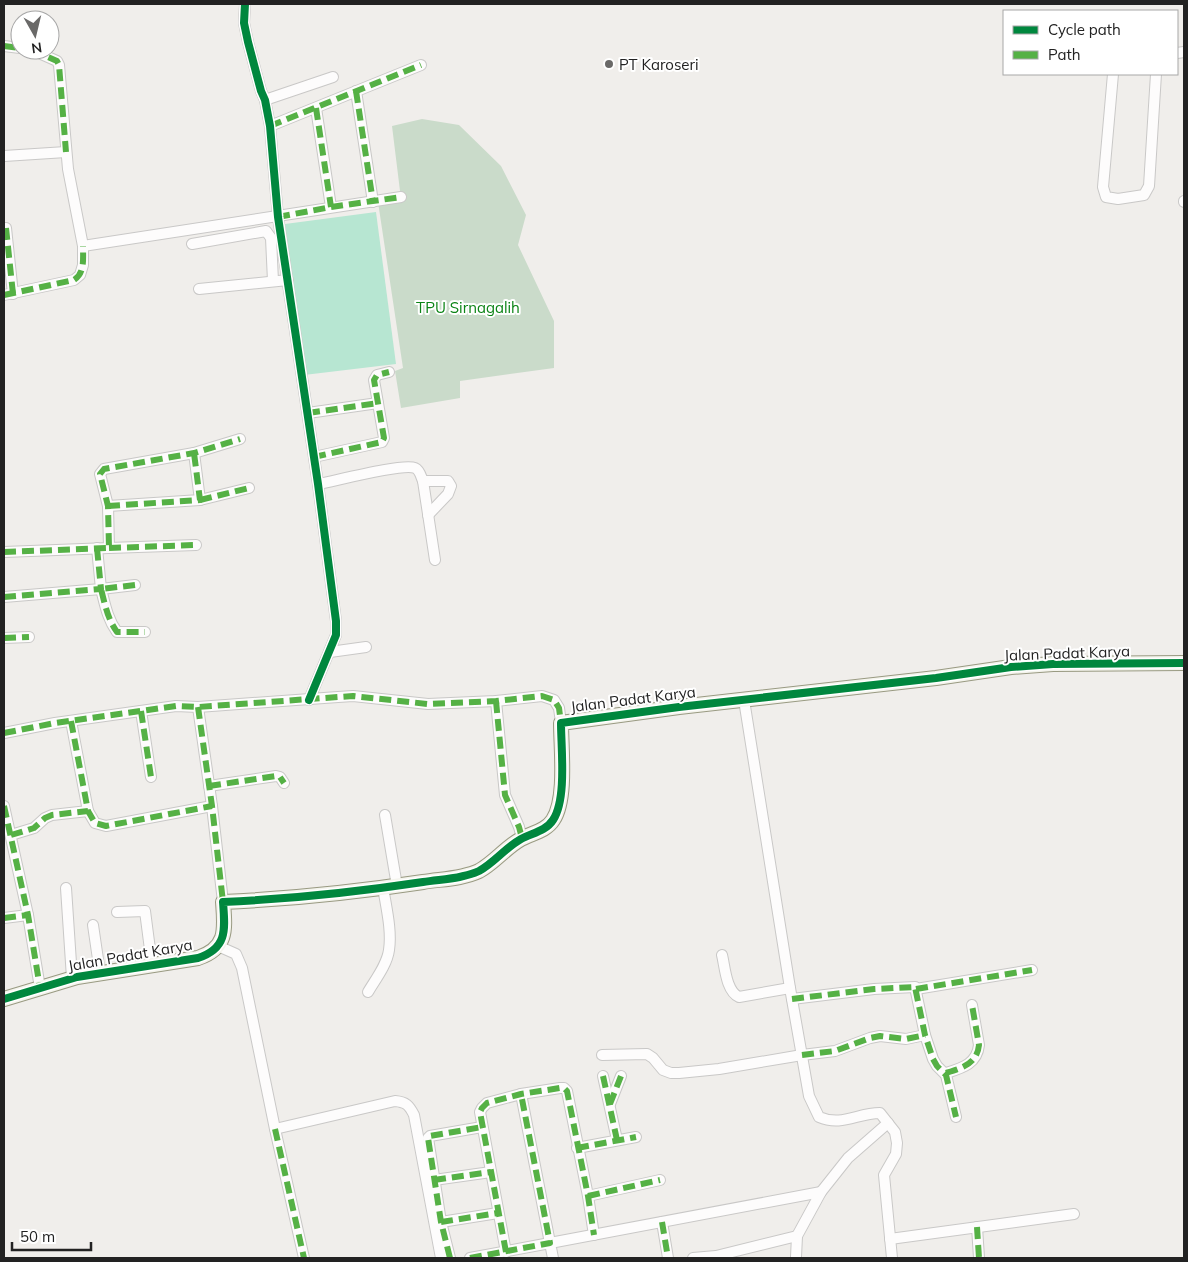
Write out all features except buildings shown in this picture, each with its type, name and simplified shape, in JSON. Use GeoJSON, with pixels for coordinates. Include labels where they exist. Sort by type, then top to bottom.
{"type":"FeatureCollection","features":[{"type":"Feature","properties":{"kind":"street"},"geometry":{"type":"LineString","coordinates":[[245,4],[244,23],[261,91],[266,100],[270,126],[278,217],[308,412],[336,621],[336,635],[330,652],[321,667],[309,700]]}},
{"type":"Feature","properties":{"kind":"street"},"geometry":{"type":"LineString","coordinates":[[6,228],[8,294],[78,278],[83,265],[83,246],[66,152],[60,65],[55,60]]}},
{"type":"Feature","properties":{"kind":"street"},"geometry":{"type":"LineString","coordinates":[[270,126],[421,65]]}},
{"type":"Feature","properties":{"kind":"street"},"geometry":{"type":"LineString","coordinates":[[1113,75],[1102,187],[1106,197],[1118,199],[1144,195],[1149,186],[1156,75]]}},
{"type":"Feature","properties":{"kind":"street"},"geometry":{"type":"LineString","coordinates":[[266,100],[333,77]]}},
{"type":"Feature","properties":{"kind":"street"},"geometry":{"type":"LineString","coordinates":[[356,91],[373,202]]}},
{"type":"Feature","properties":{"kind":"street"},"geometry":{"type":"LineString","coordinates":[[316,108],[331,207]]}},
{"type":"Feature","properties":{"kind":"street"},"geometry":{"type":"LineString","coordinates":[[4,156],[66,152]]}},
{"type":"Feature","properties":{"kind":"street"},"geometry":{"type":"LineString","coordinates":[[83,246],[278,217],[331,207],[401,198]]}},
{"type":"Feature","properties":{"kind":"street"},"geometry":{"type":"LineString","coordinates":[[192,244],[266,232],[271,238],[273,281]]}},
{"type":"Feature","properties":{"kind":"street"},"geometry":{"type":"LineString","coordinates":[[199,289],[288,280]]}},
{"type":"Feature","properties":{"kind":"street"},"geometry":{"type":"LineString","coordinates":[[314,457],[382,442],[384,438],[374,378],[377,375],[389,372]]}},
{"type":"Feature","properties":{"kind":"street"},"geometry":{"type":"LineString","coordinates":[[308,412],[378,403]]}},
{"type":"Feature","properties":{"kind":"street"},"geometry":{"type":"LineString","coordinates":[[109,548],[108,506],[100,474],[104,469],[194,453],[240,439]]}},
{"type":"Feature","properties":{"kind":"street"},"geometry":{"type":"LineString","coordinates":[[194,453],[200,500]]}},
{"type":"Feature","properties":{"kind":"street"},"geometry":{"type":"LineString","coordinates":[[318,484],[381,470],[406,467],[415,468],[420,472],[423,481],[435,560]]}},
{"type":"Feature","properties":{"kind":"street"},"geometry":{"type":"LineString","coordinates":[[423,481],[448,481],[451,486],[448,494],[428,515]]}},
{"type":"Feature","properties":{"kind":"street"},"geometry":{"type":"LineString","coordinates":[[108,506],[200,500],[249,488]]}},
{"type":"Feature","properties":{"kind":"street"},"geometry":{"type":"LineString","coordinates":[[4,552],[196,546]]}},
{"type":"Feature","properties":{"kind":"street"},"geometry":{"type":"LineString","coordinates":[[97,548],[101,589],[106,612],[111,623],[117,632],[146,632]]}},
{"type":"Feature","properties":{"kind":"street"},"geometry":{"type":"LineString","coordinates":[[4,597],[135,585]]}},
{"type":"Feature","properties":{"kind":"street"},"geometry":{"type":"LineString","coordinates":[[4,638],[29,637]]}},
{"type":"Feature","properties":{"kind":"street"},"geometry":{"type":"LineString","coordinates":[[330,652],[366,647]]}},
{"type":"Feature","properties":{"kind":"street","name":"Jalan Padat Karya"},"geometry":{"type":"LineString","coordinates":[[223,902],[390,887],[468,875],[480,870],[493,861],[505,848],[522,838],[546,828],[554,820],[562,789],[561,723],[936,678],[1011,667],[1053,664],[1184,663]]}},
{"type":"Feature","properties":{"kind":"street"},"geometry":{"type":"LineString","coordinates":[[4,733],[176,706],[198,707],[288,699],[309,700],[353,696],[428,704],[496,701],[542,696],[554,700],[559,708],[561,723]]}},
{"type":"Feature","properties":{"kind":"street"},"geometry":{"type":"LineString","coordinates":[[744,700],[790,988],[810,1096],[819,1117],[829,1122],[880,1113],[895,1132],[896,1154],[884,1175],[892,1258]]}},
{"type":"Feature","properties":{"kind":"street"},"geometry":{"type":"LineString","coordinates":[[496,701],[505,794],[522,838]]}},
{"type":"Feature","properties":{"kind":"street"},"geometry":{"type":"LineString","coordinates":[[198,707],[223,902],[225,928],[222,940],[218,946],[236,954],[240,964],[304,1258]]}},
{"type":"Feature","properties":{"kind":"street"},"geometry":{"type":"LineString","coordinates":[[141,712],[152,776]]}},
{"type":"Feature","properties":{"kind":"street"},"geometry":{"type":"LineString","coordinates":[[71,721],[88,811],[95,823],[103,826],[212,806]]}},
{"type":"Feature","properties":{"kind":"street"},"geometry":{"type":"LineString","coordinates":[[209,786],[276,776],[280,777],[284,783]]}},
{"type":"Feature","properties":{"kind":"street"},"geometry":{"type":"LineString","coordinates":[[4,806],[28,915],[40,988]]}},
{"type":"Feature","properties":{"kind":"street"},"geometry":{"type":"LineString","coordinates":[[8,829],[34,828],[45,818],[52,815],[88,811]]}},
{"type":"Feature","properties":{"kind":"street"},"geometry":{"type":"LineString","coordinates":[[368,992],[382,968],[389,950],[390,887],[385,815]]}},
{"type":"Feature","properties":{"kind":"street"},"geometry":{"type":"LineString","coordinates":[[66,888],[72,978]]}},
{"type":"Feature","properties":{"kind":"street"},"geometry":{"type":"LineString","coordinates":[[116,912],[145,911],[152,965]]}},
{"type":"Feature","properties":{"kind":"street"},"geometry":{"type":"LineString","coordinates":[[4,918],[28,915]]}},
{"type":"Feature","properties":{"kind":"street"},"geometry":{"type":"LineString","coordinates":[[93,925],[100,973]]}},
{"type":"Feature","properties":{"kind":"street","name":"Jalan Padat Karya"},"geometry":{"type":"LineString","coordinates":[[4,999],[72,978],[198,958],[209,954],[218,946]]}},
{"type":"Feature","properties":{"kind":"street"},"geometry":{"type":"LineString","coordinates":[[722,955],[730,988],[734,995],[739,997],[790,988]]}},
{"type":"Feature","properties":{"kind":"street"},"geometry":{"type":"LineString","coordinates":[[792,999],[874,989],[913,986],[916,989],[1032,970]]}},
{"type":"Feature","properties":{"kind":"street"},"geometry":{"type":"LineString","coordinates":[[916,989],[925,1035],[936,1066],[946,1073],[956,1118]]}},
{"type":"Feature","properties":{"kind":"street"},"geometry":{"type":"LineString","coordinates":[[946,1073],[968,1066],[978,1050],[972,1005]]}},
{"type":"Feature","properties":{"kind":"street"},"geometry":{"type":"LineString","coordinates":[[602,1055],[647,1054],[663,1070],[679,1073],[719,1069],[835,1051],[880,1036],[906,1039],[925,1035]]}},
{"type":"Feature","properties":{"kind":"street"},"geometry":{"type":"LineString","coordinates":[[603,1076],[617,1140]]}},
{"type":"Feature","properties":{"kind":"street"},"geometry":{"type":"LineString","coordinates":[[610,1104],[621,1076]]}},
{"type":"Feature","properties":{"kind":"street"},"geometry":{"type":"LineString","coordinates":[[506,1252],[480,1112],[487,1103],[521,1094],[560,1088],[565,1089],[568,1094],[594,1235]]}},
{"type":"Feature","properties":{"kind":"street"},"geometry":{"type":"LineString","coordinates":[[521,1094],[553,1258]]}},
{"type":"Feature","properties":{"kind":"street"},"geometry":{"type":"LineString","coordinates":[[275,1129],[395,1101],[403,1102],[410,1106],[414,1114],[441,1258]]}},
{"type":"Feature","properties":{"kind":"street"},"geometry":{"type":"LineString","coordinates":[[796,1257],[797,1236],[821,1192],[848,1158],[888,1123]]}},
{"type":"Feature","properties":{"kind":"street"},"geometry":{"type":"LineString","coordinates":[[450,1258],[441,1222],[429,1137],[482,1127]]}},
{"type":"Feature","properties":{"kind":"street"},"geometry":{"type":"LineString","coordinates":[[577,1148],[636,1136]]}},
{"type":"Feature","properties":{"kind":"street"},"geometry":{"type":"LineString","coordinates":[[434,1180],[491,1172]]}},
{"type":"Feature","properties":{"kind":"street"},"geometry":{"type":"LineString","coordinates":[[588,1196],[660,1180]]}},
{"type":"Feature","properties":{"kind":"street"},"geometry":{"type":"LineString","coordinates":[[470,1258],[821,1192]]}},
{"type":"Feature","properties":{"kind":"street"},"geometry":{"type":"LineString","coordinates":[[441,1222],[498,1213]]}},
{"type":"Feature","properties":{"kind":"street"},"geometry":{"type":"LineString","coordinates":[[890,1240],[1074,1214]]}},
{"type":"Feature","properties":{"kind":"street"},"geometry":{"type":"LineString","coordinates":[[662,1222],[668,1258]]}},
{"type":"Feature","properties":{"kind":"street"},"geometry":{"type":"LineString","coordinates":[[977,1227],[980,1258]]}},
{"type":"Feature","properties":{"kind":"street"},"geometry":{"type":"LineString","coordinates":[[693,1258],[716,1257],[797,1236]]}},
{"type":"Feature","properties":{"kind":"green space","name":"TPU Sirnagalih"},"geometry":{"type":"Polygon","coordinates":[[[422,119],[459,125],[501,166],[526,215],[518,245],[554,321],[554,368],[460,381],[460,398],[401,408],[395,371],[403,368],[378,202],[401,199],[392,126],[422,119]]]}},
{"type":"Feature","properties":{"kind":"green space"},"geometry":{"type":"Polygon","coordinates":[[[376,212],[396,364],[304,375],[285,224],[376,212]]]}},
{"type":"Feature","properties":{"kind":"marked path"},"geometry":{"type":"LineString","coordinates":[[4,46],[10,47]]}},
{"type":"Feature","properties":{"kind":"marked path"},"geometry":{"type":"LineString","coordinates":[[55,60],[59,65],[66,152]]}},
{"type":"Feature","properties":{"kind":"marked path"},"geometry":{"type":"LineString","coordinates":[[270,126],[421,65]]}},
{"type":"Feature","properties":{"kind":"marked path"},"geometry":{"type":"LineString","coordinates":[[356,91],[373,202]]}},
{"type":"Feature","properties":{"kind":"marked path"},"geometry":{"type":"LineString","coordinates":[[316,108],[331,207]]}},
{"type":"Feature","properties":{"kind":"marked path"},"geometry":{"type":"LineString","coordinates":[[278,217],[401,197]]}},
{"type":"Feature","properties":{"kind":"marked path"},"geometry":{"type":"LineString","coordinates":[[6,228],[13,294]]}},
{"type":"Feature","properties":{"kind":"marked path"},"geometry":{"type":"LineString","coordinates":[[4,295],[74,280],[82,270],[83,246]]}},
{"type":"Feature","properties":{"kind":"marked path"},"geometry":{"type":"LineString","coordinates":[[314,457],[382,442],[384,438],[374,380],[377,375],[389,372]]}},
{"type":"Feature","properties":{"kind":"marked path"},"geometry":{"type":"LineString","coordinates":[[308,413],[378,403]]}},
{"type":"Feature","properties":{"kind":"marked path"},"geometry":{"type":"LineString","coordinates":[[4,552],[109,548],[108,506],[100,474],[104,469],[194,453],[240,439]]}},
{"type":"Feature","properties":{"kind":"marked path"},"geometry":{"type":"LineString","coordinates":[[108,506],[200,500],[194,453]]}},
{"type":"Feature","properties":{"kind":"marked path"},"geometry":{"type":"LineString","coordinates":[[200,500],[249,488]]}},
{"type":"Feature","properties":{"kind":"marked path"},"geometry":{"type":"LineString","coordinates":[[109,548],[196,545]]}},
{"type":"Feature","properties":{"kind":"marked path"},"geometry":{"type":"LineString","coordinates":[[4,597],[101,589],[97,548]]}},
{"type":"Feature","properties":{"kind":"marked path"},"geometry":{"type":"LineString","coordinates":[[135,585],[101,589],[105,606],[117,632],[145,632]]}},
{"type":"Feature","properties":{"kind":"marked path"},"geometry":{"type":"LineString","coordinates":[[4,638],[29,637]]}},
{"type":"Feature","properties":{"kind":"marked path"},"geometry":{"type":"LineString","coordinates":[[4,733],[55,723],[176,706],[198,707],[353,696],[428,704],[496,701],[542,696],[554,700],[559,708],[561,723]]}},
{"type":"Feature","properties":{"kind":"marked path"},"geometry":{"type":"LineString","coordinates":[[496,701],[505,795],[522,838]]}},
{"type":"Feature","properties":{"kind":"marked path"},"geometry":{"type":"LineString","coordinates":[[198,707],[223,902]]}},
{"type":"Feature","properties":{"kind":"marked path"},"geometry":{"type":"LineString","coordinates":[[141,711],[151,777]]}},
{"type":"Feature","properties":{"kind":"marked path"},"geometry":{"type":"LineString","coordinates":[[71,721],[88,811],[95,823],[106,826],[212,806]]}},
{"type":"Feature","properties":{"kind":"marked path"},"geometry":{"type":"LineString","coordinates":[[209,786],[276,776],[280,777],[284,783]]}},
{"type":"Feature","properties":{"kind":"marked path"},"geometry":{"type":"LineString","coordinates":[[4,806],[28,915],[40,988]]}},
{"type":"Feature","properties":{"kind":"marked path"},"geometry":{"type":"LineString","coordinates":[[11,835],[34,828],[45,818],[52,815],[88,811]]}},
{"type":"Feature","properties":{"kind":"marked path"},"geometry":{"type":"LineString","coordinates":[[4,918],[28,915]]}},
{"type":"Feature","properties":{"kind":"marked path"},"geometry":{"type":"LineString","coordinates":[[916,989],[1032,970]]}},
{"type":"Feature","properties":{"kind":"marked path"},"geometry":{"type":"LineString","coordinates":[[792,999],[874,989],[915,987],[925,1035],[933,1059],[946,1075],[956,1117]]}},
{"type":"Feature","properties":{"kind":"marked path"},"geometry":{"type":"LineString","coordinates":[[946,1073],[968,1064],[978,1051],[979,1045],[972,1005]]}},
{"type":"Feature","properties":{"kind":"marked path"},"geometry":{"type":"LineString","coordinates":[[802,1055],[835,1051],[880,1036],[906,1039],[925,1035]]}},
{"type":"Feature","properties":{"kind":"marked path"},"geometry":{"type":"LineString","coordinates":[[603,1076],[617,1140]]}},
{"type":"Feature","properties":{"kind":"marked path"},"geometry":{"type":"LineString","coordinates":[[610,1104],[621,1076]]}},
{"type":"Feature","properties":{"kind":"marked path"},"geometry":{"type":"LineString","coordinates":[[506,1252],[480,1112],[487,1103],[521,1094],[560,1088],[564,1088],[567,1091],[594,1235]]}},
{"type":"Feature","properties":{"kind":"marked path"},"geometry":{"type":"LineString","coordinates":[[470,1258],[550,1243],[521,1094]]}},
{"type":"Feature","properties":{"kind":"marked path"},"geometry":{"type":"LineString","coordinates":[[450,1258],[441,1222],[428,1138],[430,1136],[482,1127]]}},
{"type":"Feature","properties":{"kind":"marked path"},"geometry":{"type":"LineString","coordinates":[[275,1129],[304,1258]]}},
{"type":"Feature","properties":{"kind":"marked path"},"geometry":{"type":"LineString","coordinates":[[577,1148],[636,1137]]}},
{"type":"Feature","properties":{"kind":"marked path"},"geometry":{"type":"LineString","coordinates":[[434,1180],[491,1172]]}},
{"type":"Feature","properties":{"kind":"marked path"},"geometry":{"type":"LineString","coordinates":[[588,1196],[660,1180]]}},
{"type":"Feature","properties":{"kind":"marked path"},"geometry":{"type":"LineString","coordinates":[[441,1222],[498,1213]]}},
{"type":"Feature","properties":{"kind":"marked path"},"geometry":{"type":"LineString","coordinates":[[662,1222],[668,1258]]}},
{"type":"Feature","properties":{"kind":"marked path"},"geometry":{"type":"LineString","coordinates":[[977,1227],[979,1258]]}},
{"type":"Feature","properties":{"kind":"cycle path"},"geometry":{"type":"LineString","coordinates":[[245,4],[244,23],[265,100],[270,126],[278,217],[318,484],[336,621],[336,635],[309,700]]}},
{"type":"Feature","properties":{"kind":"cycle path"},"geometry":{"type":"LineString","coordinates":[[4,999],[77,977],[198,958],[208,954],[220,943],[224,929],[223,902],[373,889],[459,877],[479,871],[515,843],[543,829],[553,820],[562,787],[561,723],[679,707],[936,678],[1011,667],[1053,664],[1184,663]]}},
{"type":"Feature","properties":{"kind":"place","name":"PT Karoseri"},"geometry":{"type":"Point","coordinates":[609,64]}}]}
